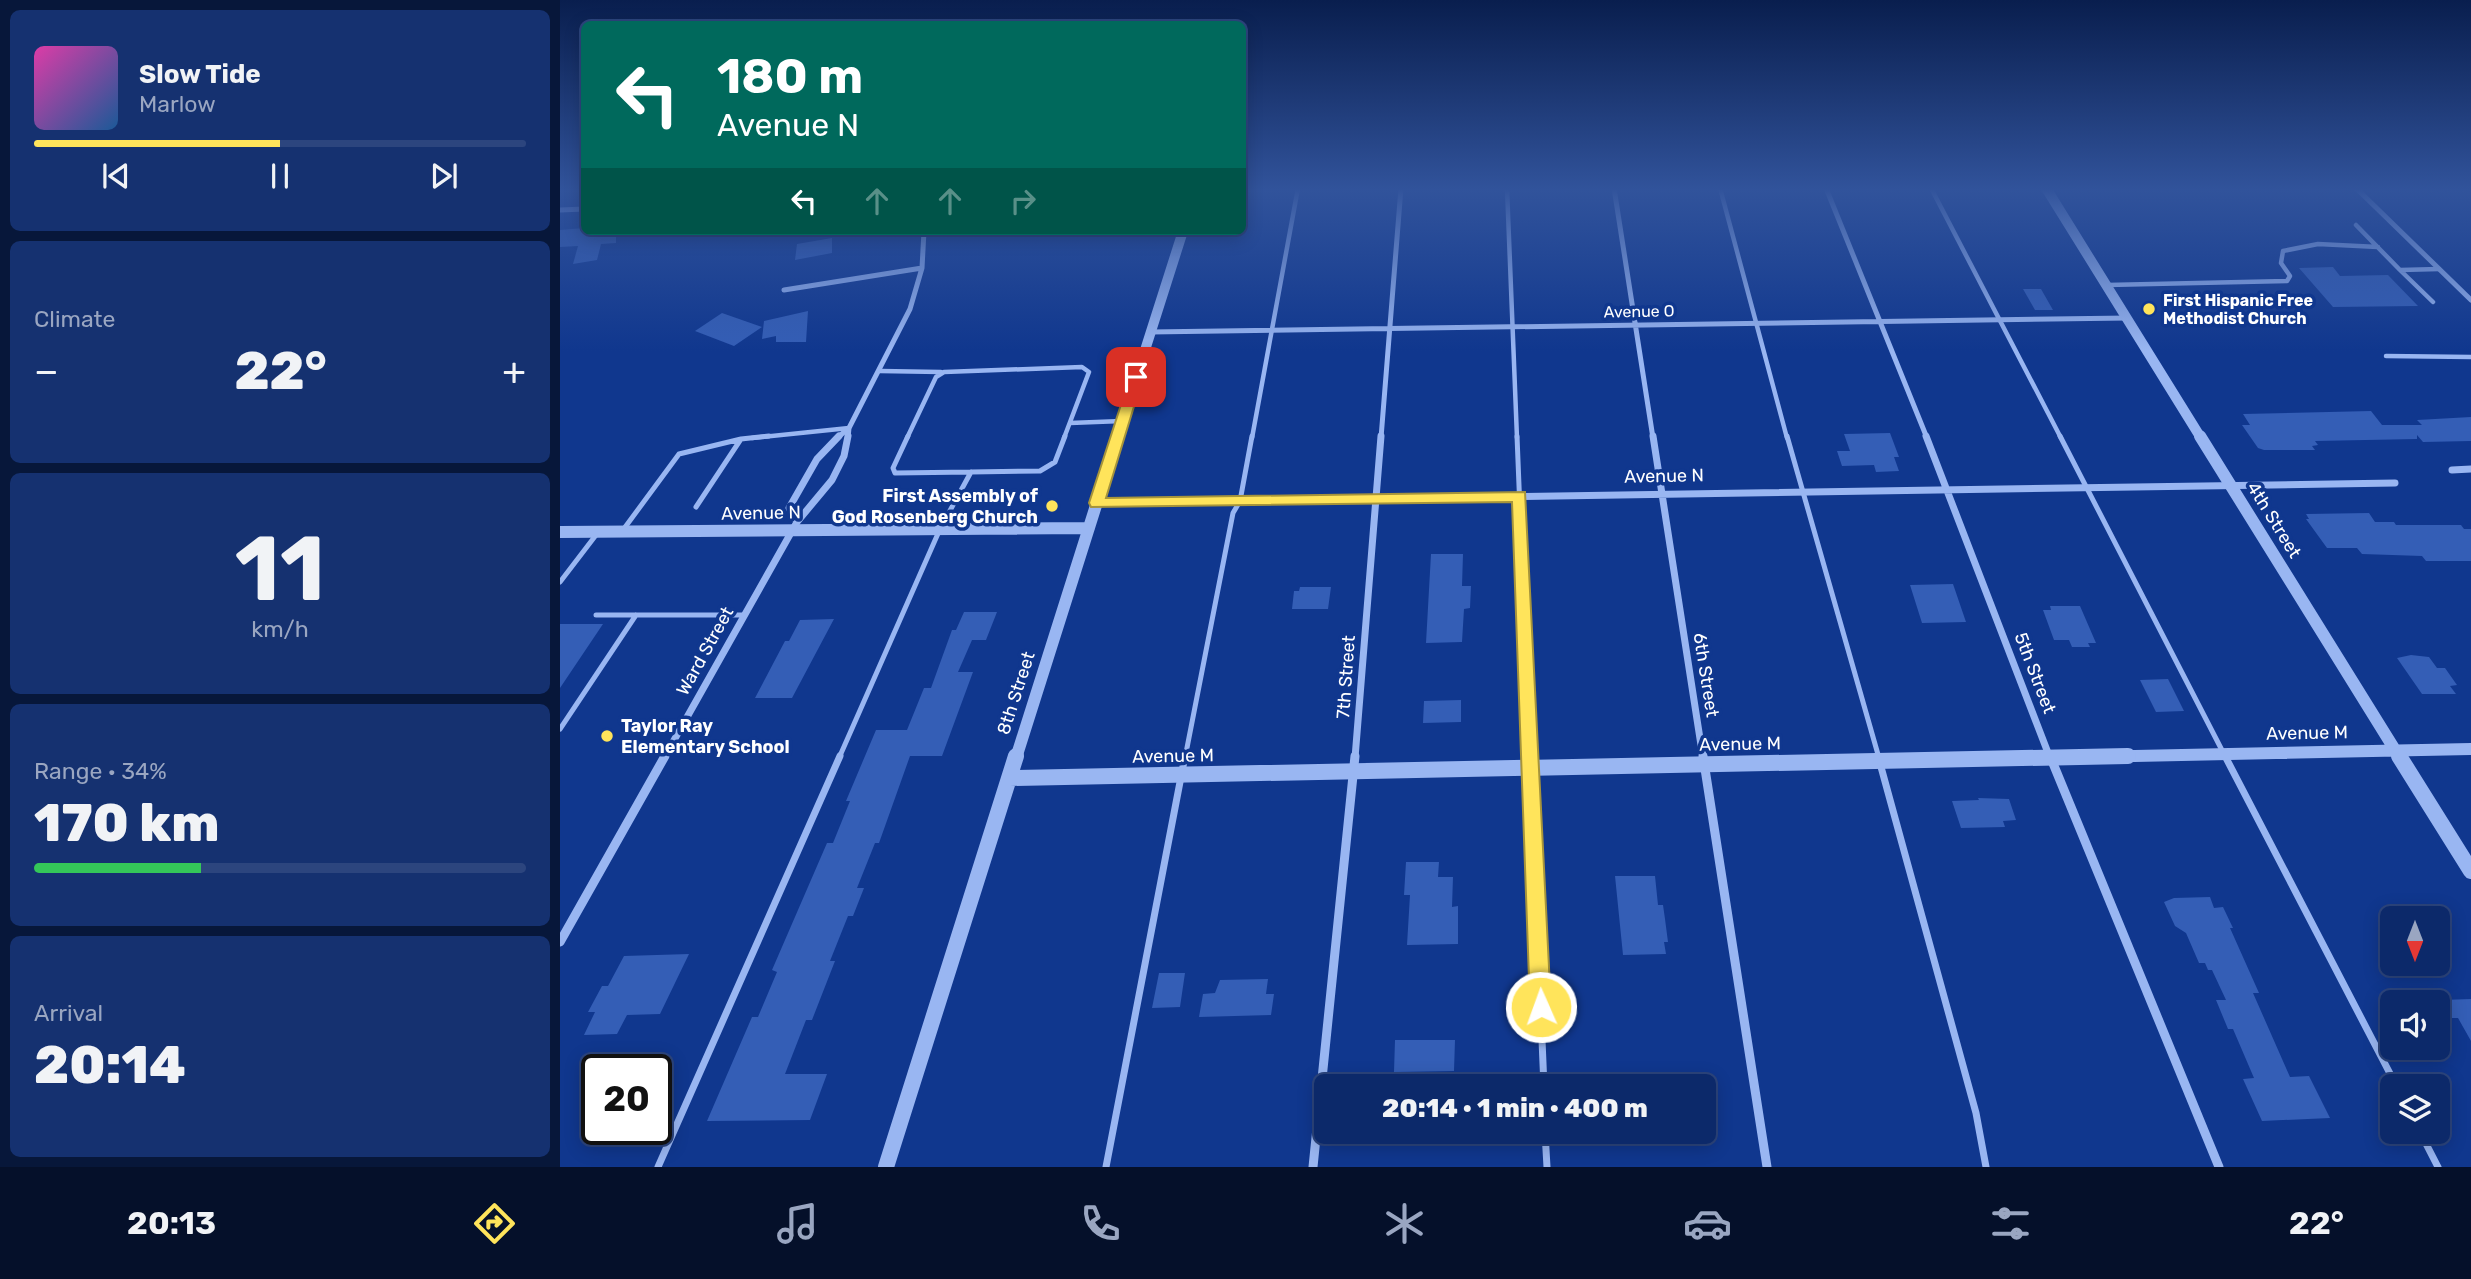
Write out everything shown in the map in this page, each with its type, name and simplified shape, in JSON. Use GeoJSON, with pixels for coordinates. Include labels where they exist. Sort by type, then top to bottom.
{"type":"FeatureCollection","features":[{"type":"Feature","properties":{"kind":"street","name":"Ward Street"},"geometry":{"type":"LineString","coordinates":[[560,942],[794,526],[822,499],[842,459],[849,428],[910,309],[922,268],[923,242]]}},
{"type":"Feature","properties":{"kind":"street","name":"8th Street"},"geometry":{"type":"LineString","coordinates":[[886,1167],[1179,242]]}},
{"type":"Feature","properties":{"kind":"street","name":"7th Street"},"geometry":{"type":"LineString","coordinates":[[1314,1167],[1354,771],[1396,242]]}},
{"type":"Feature","properties":{"kind":"street","name":"6th Street"},"geometry":{"type":"LineString","coordinates":[[1622,242],[1767,1167]]}},
{"type":"Feature","properties":{"kind":"street","name":"5th Street"},"geometry":{"type":"LineString","coordinates":[[1847,242],[1948,489],[2050,757],[2219,1167]]}},
{"type":"Feature","properties":{"kind":"street","name":"4th Street"},"geometry":{"type":"LineString","coordinates":[[2080,242],[2471,871]]}},
{"type":"Feature","properties":{"kind":"street"},"geometry":{"type":"LineString","coordinates":[[2412,242],[2471,300]]}},
{"type":"Feature","properties":{"kind":"street"},"geometry":{"type":"LineString","coordinates":[[784,290],[922,268]]}},
{"type":"Feature","properties":{"kind":"street"},"geometry":{"type":"LineString","coordinates":[[2462,292],[2471,292]]}},
{"type":"Feature","properties":{"kind":"street","name":"Avenue O"},"geometry":{"type":"LineString","coordinates":[[1150,332],[2129,318]]}},
{"type":"Feature","properties":{"kind":"street","name":"Ward Street"},"geometry":{"type":"LineString","coordinates":[[794,526],[789,508],[817,459],[830,443],[849,428]]}},
{"type":"Feature","properties":{"kind":"street"},"geometry":{"type":"LineString","coordinates":[[2452,470],[2471,470]]}},
{"type":"Feature","properties":{"kind":"street","name":"Avenue N"},"geometry":{"type":"LineString","coordinates":[[1097,503],[2395,482]]}},
{"type":"Feature","properties":{"kind":"street","name":"Avenue N"},"geometry":{"type":"LineString","coordinates":[[560,532],[794,526],[1089,528]]}},
{"type":"Feature","properties":{"kind":"street","name":"Avenue M"},"geometry":{"type":"LineString","coordinates":[[1010,778],[2471,749]]}},
{"type":"Feature","properties":{"kind":"lane"},"geometry":{"type":"LineString","coordinates":[[1106,1167],[1233,513],[1240,501],[1288,242]]}},
{"type":"Feature","properties":{"kind":"lane"},"geometry":{"type":"LineString","coordinates":[[1509,242],[1544,1074]]}},
{"type":"Feature","properties":{"kind":"lane"},"geometry":{"type":"LineString","coordinates":[[1735,242],[1795,469],[1880,761],[1976,1113],[1986,1167]]}},
{"type":"Feature","properties":{"kind":"lane"},"geometry":{"type":"LineString","coordinates":[[1959,242],[2390,1074]]}},
{"type":"Feature","properties":{"kind":"lane"},"geometry":{"type":"LineString","coordinates":[[2373,242],[2433,302]]}},
{"type":"Feature","properties":{"kind":"lane"},"geometry":{"type":"LineString","coordinates":[[2107,285],[2287,281],[2290,276],[2281,263],[2283,251],[2300,246],[2328,244],[2378,247]]}},
{"type":"Feature","properties":{"kind":"lane"},"geometry":{"type":"LineString","coordinates":[[2400,270],[2439,269]]}},
{"type":"Feature","properties":{"kind":"lane"},"geometry":{"type":"LineString","coordinates":[[2386,356],[2471,357]]}},
{"type":"Feature","properties":{"kind":"lane"},"geometry":{"type":"LineString","coordinates":[[880,371],[944,372],[1082,367],[1090,372],[1055,462],[1040,471],[895,473],[893,468],[936,377],[944,372]]}},
{"type":"Feature","properties":{"kind":"lane"},"geometry":{"type":"LineString","coordinates":[[1070,423],[1122,421]]}},
{"type":"Feature","properties":{"kind":"lane"},"geometry":{"type":"LineString","coordinates":[[621,532],[679,454],[741,439],[849,428]]}},
{"type":"Feature","properties":{"kind":"lane"},"geometry":{"type":"LineString","coordinates":[[696,507],[741,439]]}},
{"type":"Feature","properties":{"kind":"lane"},"geometry":{"type":"LineString","coordinates":[[658,1167],[940,529],[971,472]]}},
{"type":"Feature","properties":{"kind":"lane"},"geometry":{"type":"LineString","coordinates":[[560,582],[598,532]]}},
{"type":"Feature","properties":{"kind":"lane"},"geometry":{"type":"LineString","coordinates":[[596,615],[744,615]]}},
{"type":"Feature","properties":{"kind":"lane"},"geometry":{"type":"LineString","coordinates":[[560,729],[636,615]]}},
{"type":"Feature","properties":{"kind":"lane"},"geometry":{"type":"LineString","coordinates":[[1546,1144],[1547,1167]]}},
{"type":"Feature","properties":{"kind":"lane"},"geometry":{"type":"LineString","coordinates":[[2426,1144],[2438,1167]]}},
{"type":"Feature","properties":{"kind":"building"},"geometry":{"type":"Polygon","coordinates":[[[560,242],[616,242],[601,244],[597,260],[573,264],[578,246],[560,247],[560,242]]]}},
{"type":"Feature","properties":{"kind":"building"},"geometry":{"type":"Polygon","coordinates":[[[832,242],[832,253],[795,260],[797,244],[832,242]]]}},
{"type":"Feature","properties":{"kind":"building"},"geometry":{"type":"Polygon","coordinates":[[[2333,267],[2340,276],[2388,275],[2418,306],[2333,307],[2299,268],[2333,267]]]}},
{"type":"Feature","properties":{"kind":"building"},"geometry":{"type":"Polygon","coordinates":[[[2023,289],[2041,289],[2053,310],[2035,310],[2023,289]]]}},
{"type":"Feature","properties":{"kind":"building"},"geometry":{"type":"Polygon","coordinates":[[[808,311],[806,342],[776,342],[776,336],[762,339],[764,321],[808,311]]]}},
{"type":"Feature","properties":{"kind":"building"},"geometry":{"type":"Polygon","coordinates":[[[722,313],[762,327],[734,346],[695,331],[722,313]]]}},
{"type":"Feature","properties":{"kind":"building"},"geometry":{"type":"Polygon","coordinates":[[[2371,411],[2382,425],[2422,425],[2417,420],[2471,417],[2471,441],[2423,442],[2417,435],[2417,439],[2315,441],[2318,445],[2312,446],[2315,450],[2264,450],[2258,448],[2242,425],[2250,425],[2243,414],[2371,411]]]}},
{"type":"Feature","properties":{"kind":"building"},"geometry":{"type":"Polygon","coordinates":[[[1890,433],[1899,457],[1894,457],[1899,471],[1876,472],[1874,465],[1842,466],[1837,451],[1850,451],[1844,434],[1890,433]]]}},
{"type":"Feature","properties":{"kind":"building"},"geometry":{"type":"Polygon","coordinates":[[[2369,513],[2375,522],[2394,522],[2396,525],[2461,525],[2464,529],[2471,529],[2471,561],[2426,561],[2422,556],[2362,554],[2357,548],[2327,548],[2306,519],[2309,519],[2306,514],[2369,513]]]}},
{"type":"Feature","properties":{"kind":"building"},"geometry":{"type":"Polygon","coordinates":[[[1431,554],[1463,554],[1462,586],[1471,586],[1470,608],[1464,609],[1462,642],[1426,643],[1431,554]]]}},
{"type":"Feature","properties":{"kind":"building"},"geometry":{"type":"Polygon","coordinates":[[[1953,584],[1966,622],[1922,623],[1910,585],[1953,584]]]}},
{"type":"Feature","properties":{"kind":"building"},"geometry":{"type":"Polygon","coordinates":[[[1300,587],[1331,587],[1328,609],[1292,609],[1294,591],[1299,591],[1300,587]]]}},
{"type":"Feature","properties":{"kind":"building"},"geometry":{"type":"Polygon","coordinates":[[[2050,606],[2080,606],[2096,643],[2088,643],[2090,647],[2072,647],[2069,640],[2054,640],[2043,610],[2051,610],[2050,606]]]}},
{"type":"Feature","properties":{"kind":"building"},"geometry":{"type":"Polygon","coordinates":[[[964,612],[997,612],[986,640],[972,640],[958,672],[973,672],[942,756],[910,756],[879,843],[875,843],[857,888],[864,888],[853,916],[848,916],[830,961],[835,961],[812,1020],[806,1020],[785,1074],[827,1074],[810,1120],[707,1121],[752,1017],[758,1017],[777,972],[772,970],[827,843],[833,843],[850,801],[846,801],[876,730],[907,730],[924,688],[931,688],[952,630],[956,630],[964,612]]]}},
{"type":"Feature","properties":{"kind":"building"},"geometry":{"type":"Polygon","coordinates":[[[834,619],[792,698],[755,698],[785,641],[789,641],[800,620],[834,619]]]}},
{"type":"Feature","properties":{"kind":"building"},"geometry":{"type":"Polygon","coordinates":[[[560,624],[603,624],[560,688],[560,624]]]}},
{"type":"Feature","properties":{"kind":"building"},"geometry":{"type":"Polygon","coordinates":[[[2411,655],[2429,657],[2437,668],[2445,668],[2457,685],[2450,686],[2456,694],[2422,694],[2397,658],[2411,655]]]}},
{"type":"Feature","properties":{"kind":"building"},"geometry":{"type":"Polygon","coordinates":[[[2168,679],[2184,711],[2156,712],[2140,680],[2168,679]]]}},
{"type":"Feature","properties":{"kind":"building"},"geometry":{"type":"Polygon","coordinates":[[[1461,700],[1461,722],[1423,723],[1424,701],[1461,700]]]}},
{"type":"Feature","properties":{"kind":"building"},"geometry":{"type":"Polygon","coordinates":[[[1978,798],[2009,799],[2016,820],[2003,821],[2005,827],[1961,828],[1952,801],[1979,800],[1978,798]]]}},
{"type":"Feature","properties":{"kind":"building"},"geometry":{"type":"Polygon","coordinates":[[[1406,862],[1439,862],[1438,877],[1453,877],[1452,907],[1458,906],[1458,944],[1407,945],[1410,895],[1404,895],[1406,862]]]}},
{"type":"Feature","properties":{"kind":"building"},"geometry":{"type":"Polygon","coordinates":[[[1615,876],[1655,876],[1658,905],[1663,905],[1665,919],[1668,942],[1664,942],[1666,954],[1623,955],[1615,876]]]}},
{"type":"Feature","properties":{"kind":"building"},"geometry":{"type":"Polygon","coordinates":[[[2210,897],[2214,908],[2223,907],[2233,928],[2230,928],[2259,993],[2253,993],[2290,1077],[2309,1076],[2330,1118],[2262,1121],[2243,1079],[2254,1078],[2233,1029],[2228,1029],[2216,1000],[2226,1000],[2212,970],[2208,970],[2205,963],[2199,963],[2186,933],[2175,926],[2164,902],[2174,898],[2210,897]]]}},
{"type":"Feature","properties":{"kind":"building"},"geometry":{"type":"Polygon","coordinates":[[[689,954],[660,1014],[627,1015],[617,1034],[584,1035],[595,1012],[588,1012],[602,986],[608,986],[624,956],[689,954]]]}},
{"type":"Feature","properties":{"kind":"building"},"geometry":{"type":"Polygon","coordinates":[[[1159,973],[1185,973],[1180,1007],[1152,1008],[1159,973]]]}},
{"type":"Feature","properties":{"kind":"building"},"geometry":{"type":"Polygon","coordinates":[[[1268,979],[1266,994],[1274,994],[1271,1015],[1199,1017],[1203,994],[1215,993],[1220,980],[1268,979]]]}},
{"type":"Feature","properties":{"kind":"building"},"geometry":{"type":"Polygon","coordinates":[[[2471,999],[2471,1041],[2458,1018],[2452,1018],[2450,1014],[2450,1000],[2471,999]]]}},
{"type":"Feature","properties":{"kind":"building"},"geometry":{"type":"Polygon","coordinates":[[[1395,1040],[1455,1040],[1454,1071],[1394,1072],[1395,1040]]]}},
{"type":"Feature","properties":{"kind":"place","name":"First Hispanic Free Methodist Church"},"geometry":{"type":"Point","coordinates":[2149,309]}},
{"type":"Feature","properties":{"kind":"place","name":"First Assembly of God Rosenberg Church"},"geometry":{"type":"Point","coordinates":[1052,506]}},
{"type":"Feature","properties":{"kind":"place","name":"Taylor Ray Elementary School"},"geometry":{"type":"Point","coordinates":[607,736]}},
{"type":"Feature","properties":{"kind":"route"},"geometry":{"type":"LineString","coordinates":[[1136,377],[1097,503],[1519,496],[1541,1007]]}}]}
